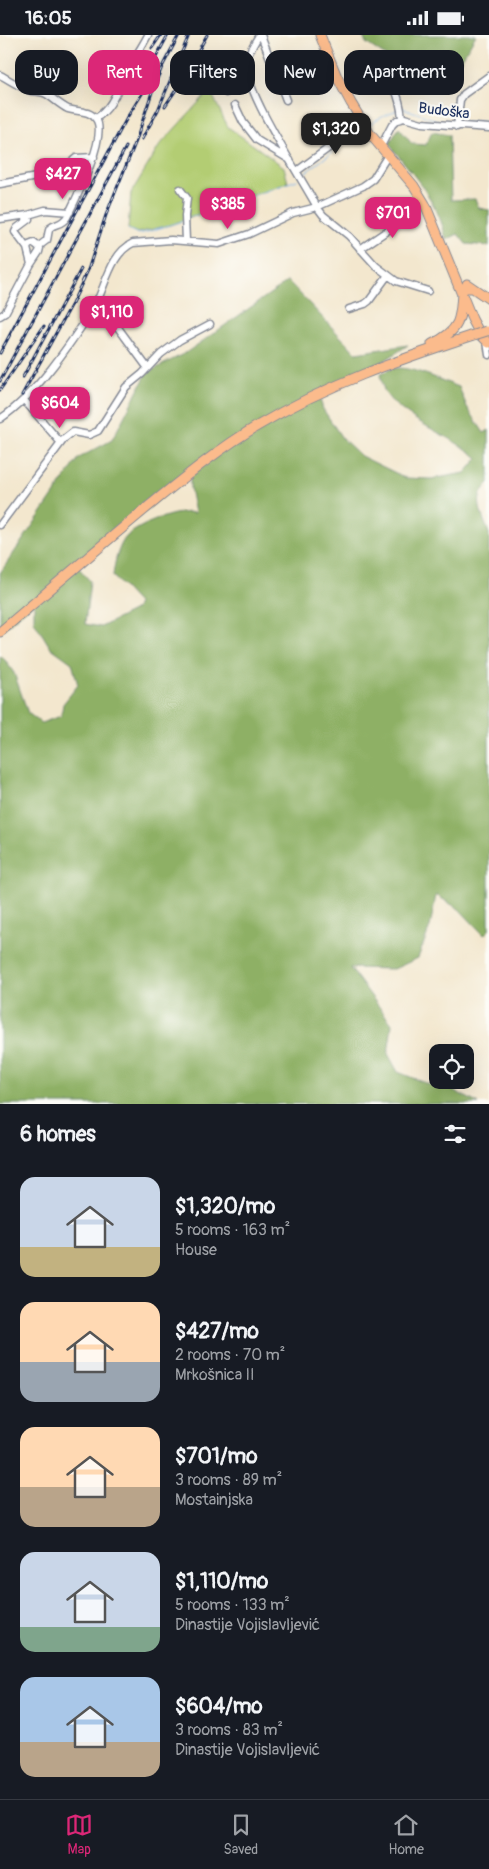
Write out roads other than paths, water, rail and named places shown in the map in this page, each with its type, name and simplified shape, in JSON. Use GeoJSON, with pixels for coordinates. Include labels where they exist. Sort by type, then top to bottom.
{"type":"FeatureCollection","features":[{"type":"Feature","properties":{"kind":"main road"},"geometry":{"type":"LineString","coordinates":[[320,35],[339,81],[366,127],[421,197],[478,330],[488,342]]}},
{"type":"Feature","properties":{"kind":"main road"},"geometry":{"type":"LineString","coordinates":[[448,258],[458,275],[471,288],[489,299]]}},
{"type":"Feature","properties":{"kind":"main road"},"geometry":{"type":"LineString","coordinates":[[413,355],[445,337],[455,327],[462,310],[462,292],[465,288],[471,288]]}},
{"type":"Feature","properties":{"kind":"main road"},"geometry":{"type":"LineString","coordinates":[[0,632],[188,475],[272,417],[327,389],[413,355],[488,330]]}},
{"type":"Feature","properties":{"kind":"street"},"geometry":{"type":"LineString","coordinates":[[96,118],[103,113],[119,90],[126,71],[148,35]]}},
{"type":"Feature","properties":{"kind":"street"},"geometry":{"type":"LineString","coordinates":[[252,50],[260,35]]}},
{"type":"Feature","properties":{"kind":"street"},"geometry":{"type":"LineString","coordinates":[[260,35],[286,100]]}},
{"type":"Feature","properties":{"kind":"street"},"geometry":{"type":"LineString","coordinates":[[0,75],[31,91],[40,91],[69,109],[78,110],[96,118],[99,125],[94,157],[70,211],[63,222],[51,227],[47,240],[39,246]]}},
{"type":"Feature","properties":{"kind":"street"},"geometry":{"type":"LineString","coordinates":[[457,127],[460,100],[464,94],[489,77]]}},
{"type":"Feature","properties":{"kind":"street"},"geometry":{"type":"LineString","coordinates":[[255,94],[275,134],[323,215],[349,236],[376,266],[396,281],[428,291]]}},
{"type":"Feature","properties":{"kind":"street"},"geometry":{"type":"LineString","coordinates":[[397,95],[401,113]]}},
{"type":"Feature","properties":{"kind":"street"},"geometry":{"type":"LineString","coordinates":[[235,105],[257,140],[291,161]]}},
{"type":"Feature","properties":{"kind":"street","name":"Budoška"},"geometry":{"type":"LineString","coordinates":[[381,146],[401,113],[422,123],[489,129]]}},
{"type":"Feature","properties":{"kind":"street"},"geometry":{"type":"LineString","coordinates":[[298,171],[366,127]]}},
{"type":"Feature","properties":{"kind":"street"},"geometry":{"type":"LineString","coordinates":[[0,419],[24,400],[64,351],[94,309],[112,265],[128,245],[171,240],[218,244],[248,234],[293,213],[318,207],[363,186],[373,179],[388,155]]}},
{"type":"Feature","properties":{"kind":"street"},"geometry":{"type":"LineString","coordinates":[[0,183],[52,174],[63,169],[76,158],[94,157]]}},
{"type":"Feature","properties":{"kind":"street"},"geometry":{"type":"LineString","coordinates":[[180,189],[187,198],[185,216],[186,241]]}},
{"type":"Feature","properties":{"kind":"street"},"geometry":{"type":"LineString","coordinates":[[0,219],[28,215],[45,210],[70,211]]}},
{"type":"Feature","properties":{"kind":"street"},"geometry":{"type":"LineString","coordinates":[[360,249],[414,212]]}},
{"type":"Feature","properties":{"kind":"street"},"geometry":{"type":"LineString","coordinates":[[28,215],[29,219],[17,228],[15,232],[27,248],[31,264]]}},
{"type":"Feature","properties":{"kind":"street"},"geometry":{"type":"LineString","coordinates":[[27,248],[34,243],[39,246]]}},
{"type":"Feature","properties":{"kind":"street"},"geometry":{"type":"LineString","coordinates":[[0,316],[5,313],[39,252],[39,246]]}},
{"type":"Feature","properties":{"kind":"street"},"geometry":{"type":"LineString","coordinates":[[349,309],[369,301],[388,275]]}},
{"type":"Feature","properties":{"kind":"street"},"geometry":{"type":"LineString","coordinates":[[97,299],[147,367]]}},
{"type":"Feature","properties":{"kind":"street"},"geometry":{"type":"LineString","coordinates":[[0,523],[61,443],[72,432],[89,435],[98,431],[126,387],[142,374],[161,354],[180,340],[210,324]]}},
{"type":"Feature","properties":{"kind":"street"},"geometry":{"type":"LineString","coordinates":[[488,342],[489,355]]}},
{"type":"Feature","properties":{"kind":"street"},"geometry":{"type":"LineString","coordinates":[[24,400],[61,443]]}},
{"type":"Feature","properties":{"kind":"waterway"},"geometry":{"type":"LineString","coordinates":[[403,108],[439,121]]}},
{"type":"Feature","properties":{"kind":"waterway"},"geometry":{"type":"LineString","coordinates":[[370,124],[382,116],[399,109]]}},
{"type":"Feature","properties":{"kind":"waterway"},"geometry":{"type":"LineString","coordinates":[[460,123],[489,122]]}},
{"type":"Feature","properties":{"kind":"waterway"},"geometry":{"type":"LineString","coordinates":[[302,175],[363,129]]}},
{"type":"Feature","properties":{"kind":"waterway"},"geometry":{"type":"LineString","coordinates":[[188,218],[297,180]]}},
{"type":"Feature","properties":{"kind":"waterway"},"geometry":{"type":"LineString","coordinates":[[128,229],[138,234],[182,221]]}},
{"type":"Feature","properties":{"kind":"railway"},"geometry":{"type":"LineString","coordinates":[[152,48],[161,35]]}},
{"type":"Feature","properties":{"kind":"railway"},"geometry":{"type":"LineString","coordinates":[[160,50],[168,35]]}},
{"type":"Feature","properties":{"kind":"railway"},"geometry":{"type":"LineString","coordinates":[[22,395],[72,304],[88,270],[106,215],[136,141],[152,92],[162,67],[179,35]]}},
{"type":"Feature","properties":{"kind":"railway"},"geometry":{"type":"LineString","coordinates":[[142,139],[158,110],[189,35]]}},
{"type":"Feature","properties":{"kind":"railway"},"geometry":{"type":"LineString","coordinates":[[165,106],[180,84],[207,35]]}},
{"type":"Feature","properties":{"kind":"railway"},"geometry":{"type":"LineString","coordinates":[[0,353],[128,116],[141,95]]}},
{"type":"Feature","properties":{"kind":"railway"},"geometry":{"type":"LineString","coordinates":[[0,381],[126,147]]}},
{"type":"Feature","properties":{"kind":"railway"},"geometry":{"type":"LineString","coordinates":[[23,377],[81,269]]}},
{"type":"Feature","properties":{"kind":"railway"},"geometry":{"type":"LineString","coordinates":[[0,390],[44,326]]}}]}
